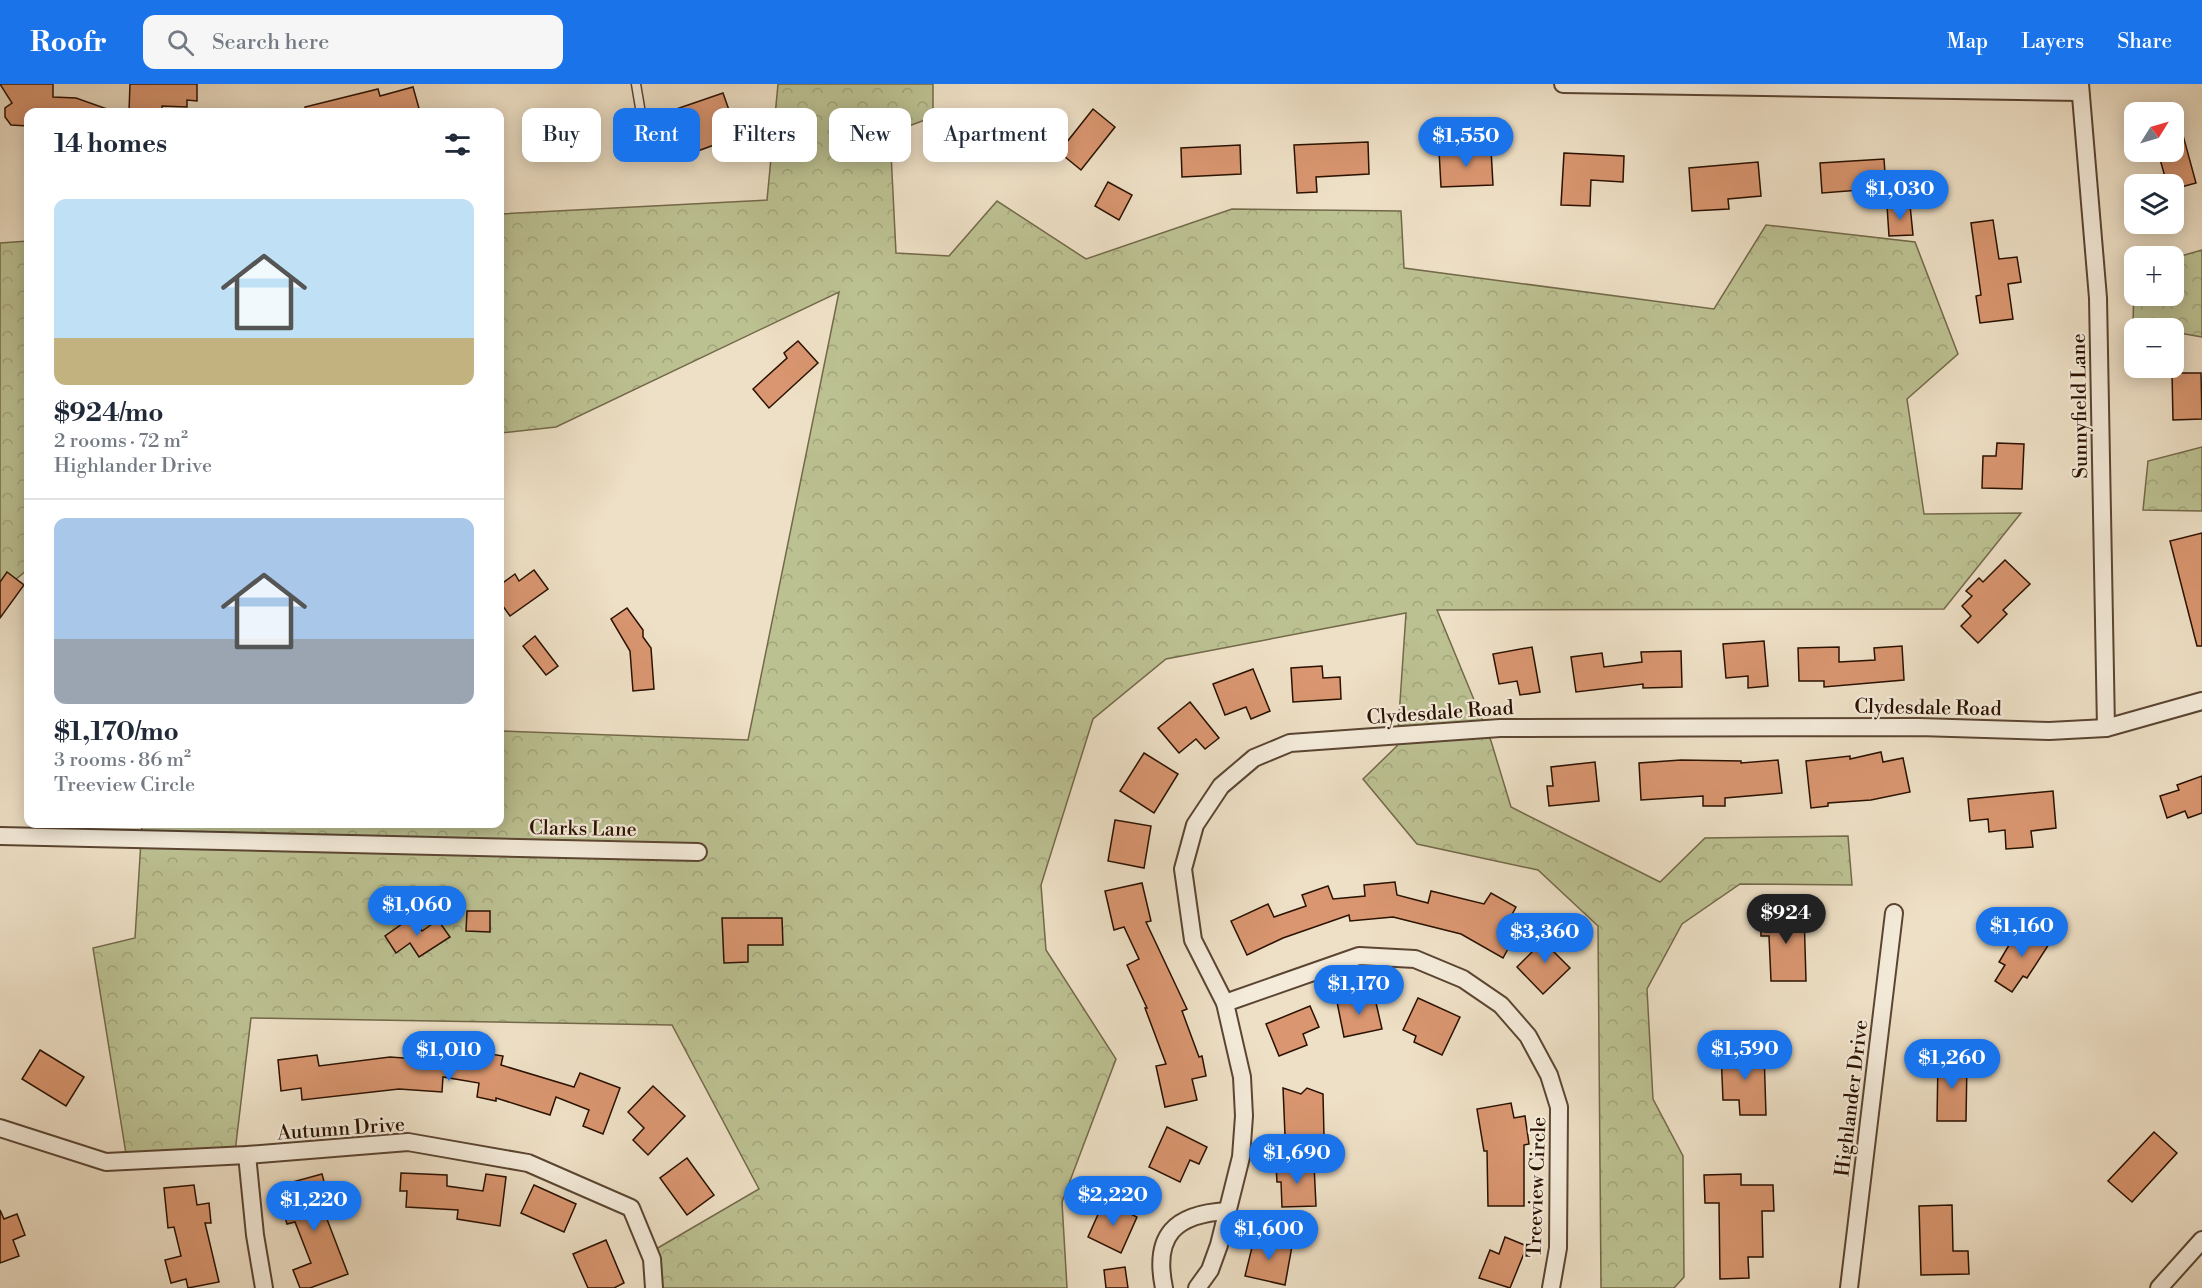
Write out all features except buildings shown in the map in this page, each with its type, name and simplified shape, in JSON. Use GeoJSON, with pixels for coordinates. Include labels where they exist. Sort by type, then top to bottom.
{"type":"FeatureCollection","features":[{"type":"Feature","properties":{"kind":"street"},"geometry":{"type":"LineString","coordinates":[[1563,84],[2080,88]]}},
{"type":"Feature","properties":{"kind":"street","name":"Sunnyfield Lane"},"geometry":{"type":"LineString","coordinates":[[2080,88],[2098,298],[2106,728]]}},
{"type":"Feature","properties":{"kind":"street","name":"Clydesdale Road"},"geometry":{"type":"LineString","coordinates":[[1197,1288],[1210,1270],[1219,1245],[1241,1157],[1244,1116],[1242,1077],[1225,1003],[1193,940],[1183,868],[1195,825],[1221,786],[1254,758],[1290,743],[1500,728],[1919,727],[2049,731],[2106,728],[2202,701]]}},
{"type":"Feature","properties":{"kind":"street","name":"Clarks Lane"},"geometry":{"type":"LineString","coordinates":[[0,836],[698,852]]}},
{"type":"Feature","properties":{"kind":"street","name":"Highlander Drive"},"geometry":{"type":"LineString","coordinates":[[1850,1288],[1894,913]]}},
{"type":"Feature","properties":{"kind":"street","name":"Treeview Circle"},"geometry":{"type":"LineString","coordinates":[[1225,1003],[1359,956],[1415,958],[1463,979],[1501,1005],[1528,1036],[1549,1075],[1559,1107],[1558,1248],[1551,1288]]}},
{"type":"Feature","properties":{"kind":"street","name":"Autumn Drive"},"geometry":{"type":"LineString","coordinates":[[0,1128],[106,1162],[247,1155],[408,1142],[528,1163],[631,1208],[652,1259],[654,1288]]}},
{"type":"Feature","properties":{"kind":"street"},"geometry":{"type":"LineString","coordinates":[[247,1155],[255,1235],[264,1288]]}},
{"type":"Feature","properties":{"kind":"street"},"geometry":{"type":"LineString","coordinates":[[1164,1288],[1160,1265],[1165,1242],[1177,1225],[1200,1213],[1227,1211]]}},
{"type":"Feature","properties":{"kind":"street"},"geometry":{"type":"LineString","coordinates":[[2159,1288],[2202,1240]]}},
{"type":"Feature","properties":{"kind":"lane"},"geometry":{"type":"LineString","coordinates":[[636,84],[640,108]]}},
{"type":"Feature","properties":{"kind":"green space"},"geometry":{"type":"Polygon","coordinates":[[[778,84],[933,84],[933,108],[923,108],[923,121],[911,125],[911,108],[829,108],[829,162],[891,162],[896,253],[949,256],[997,201],[1086,259],[1232,209],[1401,211],[1404,268],[1714,309],[1766,225],[1915,242],[1958,354],[1907,399],[1924,514],[2021,513],[1944,609],[1437,610],[1491,741],[1511,807],[1660,882],[1705,838],[1848,836],[1852,885],[1740,884],[1682,924],[1647,989],[1653,1099],[1683,1156],[1684,1277],[1674,1288],[1601,1288],[1598,926],[1538,870],[1417,844],[1363,779],[1397,746],[1406,613],[1166,659],[1093,719],[1041,885],[1046,950],[1116,1059],[1062,1202],[1067,1288],[661,1288],[656,1249],[759,1189],[672,1025],[251,1018],[235,1152],[127,1160],[93,948],[135,938],[142,828],[504,828],[504,731],[748,740],[839,292],[556,427],[504,433],[504,214],[767,200],[771,162],[817,162],[817,108],[776,108],[778,84]]]}},
{"type":"Feature","properties":{"kind":"green space"},"geometry":{"type":"Polygon","coordinates":[[[24,241],[24,572],[0,593],[0,243],[24,241]]]}},
{"type":"Feature","properties":{"kind":"green space"},"geometry":{"type":"Polygon","coordinates":[[[2202,250],[2202,337],[2184,334],[2184,318],[2133,318],[2133,306],[2184,306],[2184,255],[2202,250]]]}},
{"type":"Feature","properties":{"kind":"green space"},"geometry":{"type":"Polygon","coordinates":[[[2202,447],[2202,511],[2143,510],[2148,461],[2202,447]]]}}]}
